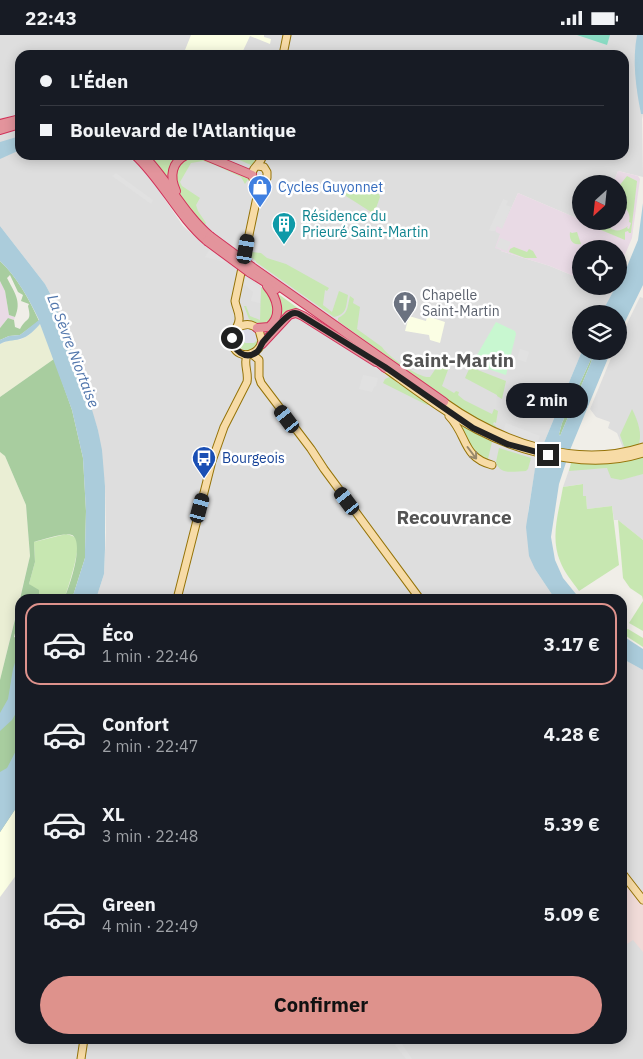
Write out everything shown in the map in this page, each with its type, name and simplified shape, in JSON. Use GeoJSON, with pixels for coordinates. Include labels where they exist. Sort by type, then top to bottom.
{"type":"FeatureCollection","features":[{"type":"Feature","properties":{"kind":"highway"},"geometry":{"type":"LineString","coordinates":[[0,124],[15,120]]}},
{"type":"Feature","properties":{"kind":"highway"},"geometry":{"type":"LineString","coordinates":[[0,130],[15,126]]}},
{"type":"Feature","properties":{"kind":"highway"},"geometry":{"type":"LineString","coordinates":[[140,160],[153,174],[189,224],[441,404]]}},
{"type":"Feature","properties":{"kind":"highway"},"geometry":{"type":"LineString","coordinates":[[148,160],[161,175],[208,239]]}},
{"type":"Feature","properties":{"kind":"highway"},"geometry":{"type":"LineString","coordinates":[[180,160],[176,163],[172,179],[175,189],[189,211],[190,216]]}},
{"type":"Feature","properties":{"kind":"highway"},"geometry":{"type":"LineString","coordinates":[[219,160],[258,173]]}},
{"type":"Feature","properties":{"kind":"highway"},"geometry":{"type":"LineString","coordinates":[[225,160],[258,173]]}},
{"type":"Feature","properties":{"kind":"highway"},"geometry":{"type":"LineString","coordinates":[[251,269],[275,297],[277,314],[269,327],[257,328]]}},
{"type":"Feature","properties":{"kind":"highway"},"geometry":{"type":"LineString","coordinates":[[262,281],[385,367]]}},
{"type":"Feature","properties":{"kind":"highway"},"geometry":{"type":"LineString","coordinates":[[261,346],[289,315],[296,313],[385,367]]}},
{"type":"Feature","properties":{"kind":"main road"},"geometry":{"type":"LineString","coordinates":[[284,50],[287,35]]}},
{"type":"Feature","properties":{"kind":"main road"},"geometry":{"type":"LineString","coordinates":[[247,370],[233,345],[232,338],[239,318],[235,303],[257,197],[258,173],[262,160]]}},
{"type":"Feature","properties":{"kind":"main road"},"geometry":{"type":"LineString","coordinates":[[239,289],[241,309],[249,324]]}},
{"type":"Feature","properties":{"kind":"main road"},"geometry":{"type":"LineString","coordinates":[[237,328],[241,325],[249,324],[257,328],[262,337],[263,359],[259,372]]}},
{"type":"Feature","properties":{"kind":"main road"},"geometry":{"type":"LineString","coordinates":[[178,594],[210,470],[226,421],[247,382],[245,362],[261,346]]}},
{"type":"Feature","properties":{"kind":"main road"},"geometry":{"type":"LineString","coordinates":[[236,351],[259,360],[261,383],[416,594]]}},
{"type":"Feature","properties":{"kind":"main road"},"geometry":{"type":"LineString","coordinates":[[385,367],[491,434],[577,456],[589,461],[616,460],[643,453]]}},
{"type":"Feature","properties":{"kind":"main road"},"geometry":{"type":"LineString","coordinates":[[441,404],[458,426],[473,456],[482,462],[492,465]]}},
{"type":"Feature","properties":{"kind":"main road"},"geometry":{"type":"LineString","coordinates":[[577,456],[612,454],[643,447]]}},
{"type":"Feature","properties":{"kind":"main road"},"geometry":{"type":"LineString","coordinates":[[627,879],[643,900]]}},
{"type":"Feature","properties":{"kind":"main road"},"geometry":{"type":"LineString","coordinates":[[81,1059],[83,1044]]}},
{"type":"Feature","properties":{"kind":"shaded area"},"geometry":{"type":"Polygon","coordinates":[[[0,35],[637,35],[638,92],[641,114],[643,114],[643,177],[618,171],[616,175],[572,175],[572,216],[518,193],[502,229],[496,247],[501,251],[550,266],[572,275],[572,295],[611,295],[606,305],[572,305],[572,360],[578,360],[543,445],[494,428],[312,304],[209,229],[198,218],[175,185],[179,160],[629,160],[629,50],[15,50],[15,115],[0,119],[0,35]]]}},
{"type":"Feature","properties":{"kind":"shaded area"},"geometry":{"type":"Polygon","coordinates":[[[191,35],[264,35],[264,37],[271,39],[270,44],[250,36],[243,50],[185,50],[191,35]]]}},
{"type":"Feature","properties":{"kind":"shaded area"},"geometry":{"type":"Polygon","coordinates":[[[15,130],[15,160],[134,160],[152,180],[183,226],[210,250],[448,417],[477,435],[537,458],[528,512],[535,569],[552,594],[98,594],[104,574],[106,532],[105,486],[98,430],[54,301],[45,284],[0,226],[0,134],[15,130]]]}},
{"type":"Feature","properties":{"kind":"shaded area"},"geometry":{"type":"Polygon","coordinates":[[[618,171],[638,176],[640,179],[632,238],[627,250],[627,240],[572,240],[572,275],[495,248],[500,234],[495,229],[497,226],[502,228],[518,193],[572,216],[572,230],[628,230],[628,175],[616,175],[618,171]]]}},
{"type":"Feature","properties":{"kind":"shaded area"},"geometry":{"type":"Polygon","coordinates":[[[116,173],[153,200],[151,204],[112,176],[116,173]]]}},
{"type":"Feature","properties":{"kind":"shaded area"},"geometry":{"type":"Polygon","coordinates":[[[503,199],[508,201],[506,205],[511,207],[502,229],[497,226],[495,231],[491,231],[489,230],[503,199]]]}},
{"type":"Feature","properties":{"kind":"shaded area"},"geometry":{"type":"Polygon","coordinates":[[[218,235],[230,244],[243,247],[238,270],[229,263],[205,257],[218,235]]]}},
{"type":"Feature","properties":{"kind":"shaded area"},"geometry":{"type":"Polygon","coordinates":[[[500,238],[511,242],[507,251],[496,247],[500,238]]]}},
{"type":"Feature","properties":{"kind":"shaded area"},"geometry":{"type":"Polygon","coordinates":[[[246,277],[261,288],[260,303],[251,301],[253,292],[244,284],[246,277]]]}},
{"type":"Feature","properties":{"kind":"shaded area"},"geometry":{"type":"Polygon","coordinates":[[[0,281],[5,291],[9,315],[15,317],[14,320],[8,318],[0,328],[0,281]]]}},
{"type":"Feature","properties":{"kind":"shaded area"},"geometry":{"type":"Polygon","coordinates":[[[640,297],[643,298],[643,446],[641,443],[623,448],[617,433],[608,428],[610,422],[596,417],[590,409],[610,360],[627,360],[627,324],[640,297]]]}},
{"type":"Feature","properties":{"kind":"shaded area"},"geometry":{"type":"Polygon","coordinates":[[[409,316],[426,321],[427,316],[445,322],[440,343],[430,340],[429,335],[405,331],[409,316]]]}},
{"type":"Feature","properties":{"kind":"shaded area"},"geometry":{"type":"Polygon","coordinates":[[[40,324],[54,359],[0,397],[0,344],[10,340],[20,340],[29,335],[40,324]]]}},
{"type":"Feature","properties":{"kind":"shaded area"},"geometry":{"type":"Polygon","coordinates":[[[247,327],[254,330],[259,338],[253,343],[241,341],[239,336],[240,330],[247,327]]]}},
{"type":"Feature","properties":{"kind":"shaded area"},"geometry":{"type":"Polygon","coordinates":[[[520,349],[529,352],[526,362],[517,359],[520,349]]]}},
{"type":"Feature","properties":{"kind":"shaded area"},"geometry":{"type":"Polygon","coordinates":[[[363,375],[378,378],[372,392],[359,389],[363,375]]]}},
{"type":"Feature","properties":{"kind":"shaded area"},"geometry":{"type":"Polygon","coordinates":[[[506,423],[540,436],[531,457],[498,446],[506,423]]]}},
{"type":"Feature","properties":{"kind":"shaded area"},"geometry":{"type":"Polygon","coordinates":[[[0,452],[5,456],[26,505],[30,556],[21,594],[15,594],[15,618],[0,680],[0,452]]]}},
{"type":"Feature","properties":{"kind":"shaded area"},"geometry":{"type":"Polygon","coordinates":[[[570,467],[578,469],[607,468],[643,474],[643,540],[618,520],[614,520],[612,506],[587,509],[582,484],[563,487],[570,467]]]}},
{"type":"Feature","properties":{"kind":"shaded area"},"geometry":{"type":"Polygon","coordinates":[[[627,661],[643,670],[643,1059],[0,1059],[0,832],[15,810],[15,1044],[627,1044],[627,661]]]}},
{"type":"Feature","properties":{"kind":"shaded area"},"geometry":{"type":"Polygon","coordinates":[[[15,810],[15,877],[0,897],[0,832],[15,810]]]}},
{"type":"Feature","properties":{"kind":"shaded area"},"geometry":{"type":"Polygon","coordinates":[[[627,872],[643,892],[643,952],[633,940],[627,944],[627,872]]]}},
{"type":"Feature","properties":{"kind":"shaded area"},"geometry":{"type":"Polygon","coordinates":[[[402,1044],[412,1059],[406,1059],[395,1045],[402,1044]]]}},
{"type":"Feature","properties":{"kind":"green space"},"geometry":{"type":"Polygon","coordinates":[[[577,35],[610,35],[607,45],[577,35]]]}},
{"type":"Feature","properties":{"kind":"green space"},"geometry":{"type":"Polygon","coordinates":[[[151,160],[179,160],[168,181],[151,160]]]}},
{"type":"Feature","properties":{"kind":"green space"},"geometry":{"type":"Polygon","coordinates":[[[183,160],[209,160],[249,178],[245,184],[241,177],[215,165],[203,161],[191,163],[180,182],[182,186],[200,198],[196,205],[206,223],[205,225],[191,209],[178,189],[175,170],[183,160]]]}},
{"type":"Feature","properties":{"kind":"green space"},"geometry":{"type":"Polygon","coordinates":[[[240,160],[259,160],[251,165],[240,160]]]}},
{"type":"Feature","properties":{"kind":"green space"},"geometry":{"type":"Polygon","coordinates":[[[628,176],[637,181],[631,233],[625,232],[625,240],[601,230],[628,230],[631,223],[629,222],[628,176]]]}},
{"type":"Feature","properties":{"kind":"green space"},"geometry":{"type":"Polygon","coordinates":[[[336,184],[379,194],[380,197],[375,211],[371,212],[335,189],[334,186],[336,184]]]}},
{"type":"Feature","properties":{"kind":"green space"},"geometry":{"type":"Polygon","coordinates":[[[570,232],[577,232],[580,240],[572,241],[570,232]]]}},
{"type":"Feature","properties":{"kind":"green space"},"geometry":{"type":"Polygon","coordinates":[[[514,247],[527,252],[529,249],[533,251],[537,258],[525,258],[509,252],[514,247]]]}},
{"type":"Feature","properties":{"kind":"green space"},"geometry":{"type":"Polygon","coordinates":[[[252,252],[261,253],[267,258],[286,264],[329,288],[327,291],[325,290],[323,305],[332,312],[339,291],[348,295],[344,312],[334,317],[256,262],[251,257],[252,252]]]}},
{"type":"Feature","properties":{"kind":"green space"},"geometry":{"type":"Polygon","coordinates":[[[0,261],[22,289],[39,321],[20,335],[9,336],[0,340],[0,328],[8,318],[14,320],[15,327],[20,329],[29,317],[29,304],[21,301],[23,295],[18,292],[10,275],[7,278],[18,306],[15,317],[9,315],[5,291],[0,281],[0,261]]]}},
{"type":"Feature","properties":{"kind":"green space"},"geometry":{"type":"Polygon","coordinates":[[[261,287],[274,305],[271,320],[267,325],[261,325],[249,319],[244,306],[246,306],[250,316],[260,320],[261,287]]]}},
{"type":"Feature","properties":{"kind":"green space"},"geometry":{"type":"Polygon","coordinates":[[[277,293],[299,309],[288,312],[274,327],[277,293]]]}},
{"type":"Feature","properties":{"kind":"green space"},"geometry":{"type":"Polygon","coordinates":[[[350,296],[354,299],[353,303],[360,307],[357,329],[404,366],[425,377],[430,377],[441,361],[452,359],[442,386],[454,393],[456,391],[459,392],[458,395],[464,400],[492,414],[494,409],[498,411],[496,423],[494,422],[493,424],[496,426],[495,428],[476,420],[459,409],[338,321],[338,318],[346,312],[350,296]]]}},
{"type":"Feature","properties":{"kind":"green space"},"geometry":{"type":"Polygon","coordinates":[[[496,322],[515,331],[516,334],[506,375],[473,364],[496,322]]]}},
{"type":"Feature","properties":{"kind":"green space"},"geometry":{"type":"Polygon","coordinates":[[[238,332],[240,338],[246,343],[254,343],[259,338],[257,345],[248,351],[240,348],[236,341],[238,332]]]}},
{"type":"Feature","properties":{"kind":"green space"},"geometry":{"type":"Polygon","coordinates":[[[54,359],[72,410],[83,458],[86,511],[85,558],[74,594],[66,594],[75,565],[77,546],[76,539],[69,534],[34,542],[35,562],[29,584],[39,590],[39,594],[21,594],[30,556],[26,505],[5,456],[0,452],[0,397],[54,359]]]}},
{"type":"Feature","properties":{"kind":"green space"},"geometry":{"type":"Polygon","coordinates":[[[591,360],[592,360],[560,436],[562,423],[591,360]]]}},
{"type":"Feature","properties":{"kind":"green space"},"geometry":{"type":"Polygon","coordinates":[[[470,367],[506,381],[502,399],[465,378],[470,367]]]}},
{"type":"Feature","properties":{"kind":"green space"},"geometry":{"type":"Polygon","coordinates":[[[390,377],[430,403],[427,405],[383,383],[385,379],[390,377]]]}},
{"type":"Feature","properties":{"kind":"green space"},"geometry":{"type":"Polygon","coordinates":[[[632,409],[639,428],[640,437],[638,446],[625,449],[620,435],[632,409]]]}},
{"type":"Feature","properties":{"kind":"green space"},"geometry":{"type":"Polygon","coordinates":[[[460,425],[492,442],[488,459],[483,461],[476,457],[460,425]]]}},
{"type":"Feature","properties":{"kind":"green space"},"geometry":{"type":"Polygon","coordinates":[[[499,448],[531,458],[528,469],[526,471],[512,472],[501,469],[496,462],[499,448]]]}},
{"type":"Feature","properties":{"kind":"green space"},"geometry":{"type":"Polygon","coordinates":[[[643,457],[643,474],[621,480],[611,478],[607,468],[569,471],[571,463],[607,463],[643,457]]]}},
{"type":"Feature","properties":{"kind":"green space"},"geometry":{"type":"Polygon","coordinates":[[[583,484],[583,496],[586,496],[587,509],[612,506],[619,565],[579,591],[560,561],[557,552],[556,533],[563,487],[583,484]]]}},
{"type":"Feature","properties":{"kind":"green space"},"geometry":{"type":"Polygon","coordinates":[[[618,520],[643,540],[643,600],[642,596],[630,588],[623,578],[618,520]]]}},
{"type":"Feature","properties":{"kind":"green space"},"geometry":{"type":"Polygon","coordinates":[[[66,534],[77,539],[77,551],[66,594],[38,594],[29,584],[35,562],[34,542],[66,534]]]}},
{"type":"Feature","properties":{"kind":"green space"},"geometry":{"type":"Polygon","coordinates":[[[643,601],[643,631],[629,623],[643,601]]]}},
{"type":"Feature","properties":{"kind":"green space"},"geometry":{"type":"Polygon","coordinates":[[[15,619],[15,810],[0,832],[0,680],[15,619]]]}},
{"type":"Feature","properties":{"kind":"green space"},"geometry":{"type":"Polygon","coordinates":[[[627,629],[643,638],[643,647],[627,637],[627,629]]]}},
{"type":"Feature","properties":{"kind":"water"},"geometry":{"type":"Polygon","coordinates":[[[637,35],[643,35],[643,114],[641,114],[635,75],[637,35]]]}},
{"type":"Feature","properties":{"kind":"water"},"geometry":{"type":"Polygon","coordinates":[[[15,138],[15,152],[0,159],[0,142],[15,138]]]}},
{"type":"Feature","properties":{"kind":"water"},"geometry":{"type":"Polygon","coordinates":[[[643,203],[643,285],[627,318],[627,305],[606,305],[611,295],[627,295],[627,267],[638,240],[643,203]]]}},
{"type":"Feature","properties":{"kind":"water"},"geometry":{"type":"Polygon","coordinates":[[[0,226],[45,284],[54,301],[98,430],[105,486],[105,549],[104,574],[98,594],[74,594],[85,558],[86,511],[83,458],[72,410],[40,324],[26,337],[0,344],[0,340],[9,336],[20,335],[39,320],[22,289],[0,261],[0,226]]]}},
{"type":"Feature","properties":{"kind":"water"},"geometry":{"type":"Polygon","coordinates":[[[578,360],[591,360],[562,423],[560,436],[592,360],[607,360],[570,450],[559,484],[551,537],[555,560],[563,578],[576,594],[552,594],[535,569],[529,556],[526,527],[536,462],[578,360]]]}},
{"type":"Feature","properties":{"kind":"water"},"geometry":{"type":"Polygon","coordinates":[[[627,639],[643,649],[643,670],[627,661],[627,639]]]}},
{"type":"Feature","properties":{"kind":"water"},"geometry":{"type":"Polygon","coordinates":[[[15,663],[15,715],[0,731],[0,713],[8,699],[15,663]]]}},
{"type":"Feature","properties":{"kind":"water"},"geometry":{"type":"Polygon","coordinates":[[[15,753],[15,810],[0,832],[0,772],[7,768],[15,753]]]}},
{"type":"Feature","properties":{"kind":"place","name":"Cycles Guyonnet"},"geometry":{"type":"Point","coordinates":[260,208]}},
{"type":"Feature","properties":{"kind":"place","name":"Résidence du Prieuré Saint-Martin"},"geometry":{"type":"Point","coordinates":[284,245]}},
{"type":"Feature","properties":{"kind":"place","name":"Chapelle Saint-Martin"},"geometry":{"type":"Point","coordinates":[405,324]}},
{"type":"Feature","properties":{"kind":"place","name":"Bourgeois"},"geometry":{"type":"Point","coordinates":[204,479]}},
{"type":"Feature","properties":{"kind":"district","name":"Saint-Martin"},"geometry":{"type":"Point","coordinates":[458,360]}},
{"type":"Feature","properties":{"kind":"district","name":"Recouvrance"},"geometry":{"type":"Point","coordinates":[454,517]}},
{"type":"Feature","properties":{"kind":"route"},"geometry":{"type":"LineString","coordinates":[[232,338],[235,349],[241,354],[252,354],[257,351],[289,315],[299,314],[385,367],[473,428],[507,444],[531,452],[548,455]]}},
{"type":"Feature","properties":{"kind":"water label","name":"La Sèvre Niortaise"},"geometry":{"type":"Point","coordinates":[73,351]}}]}
